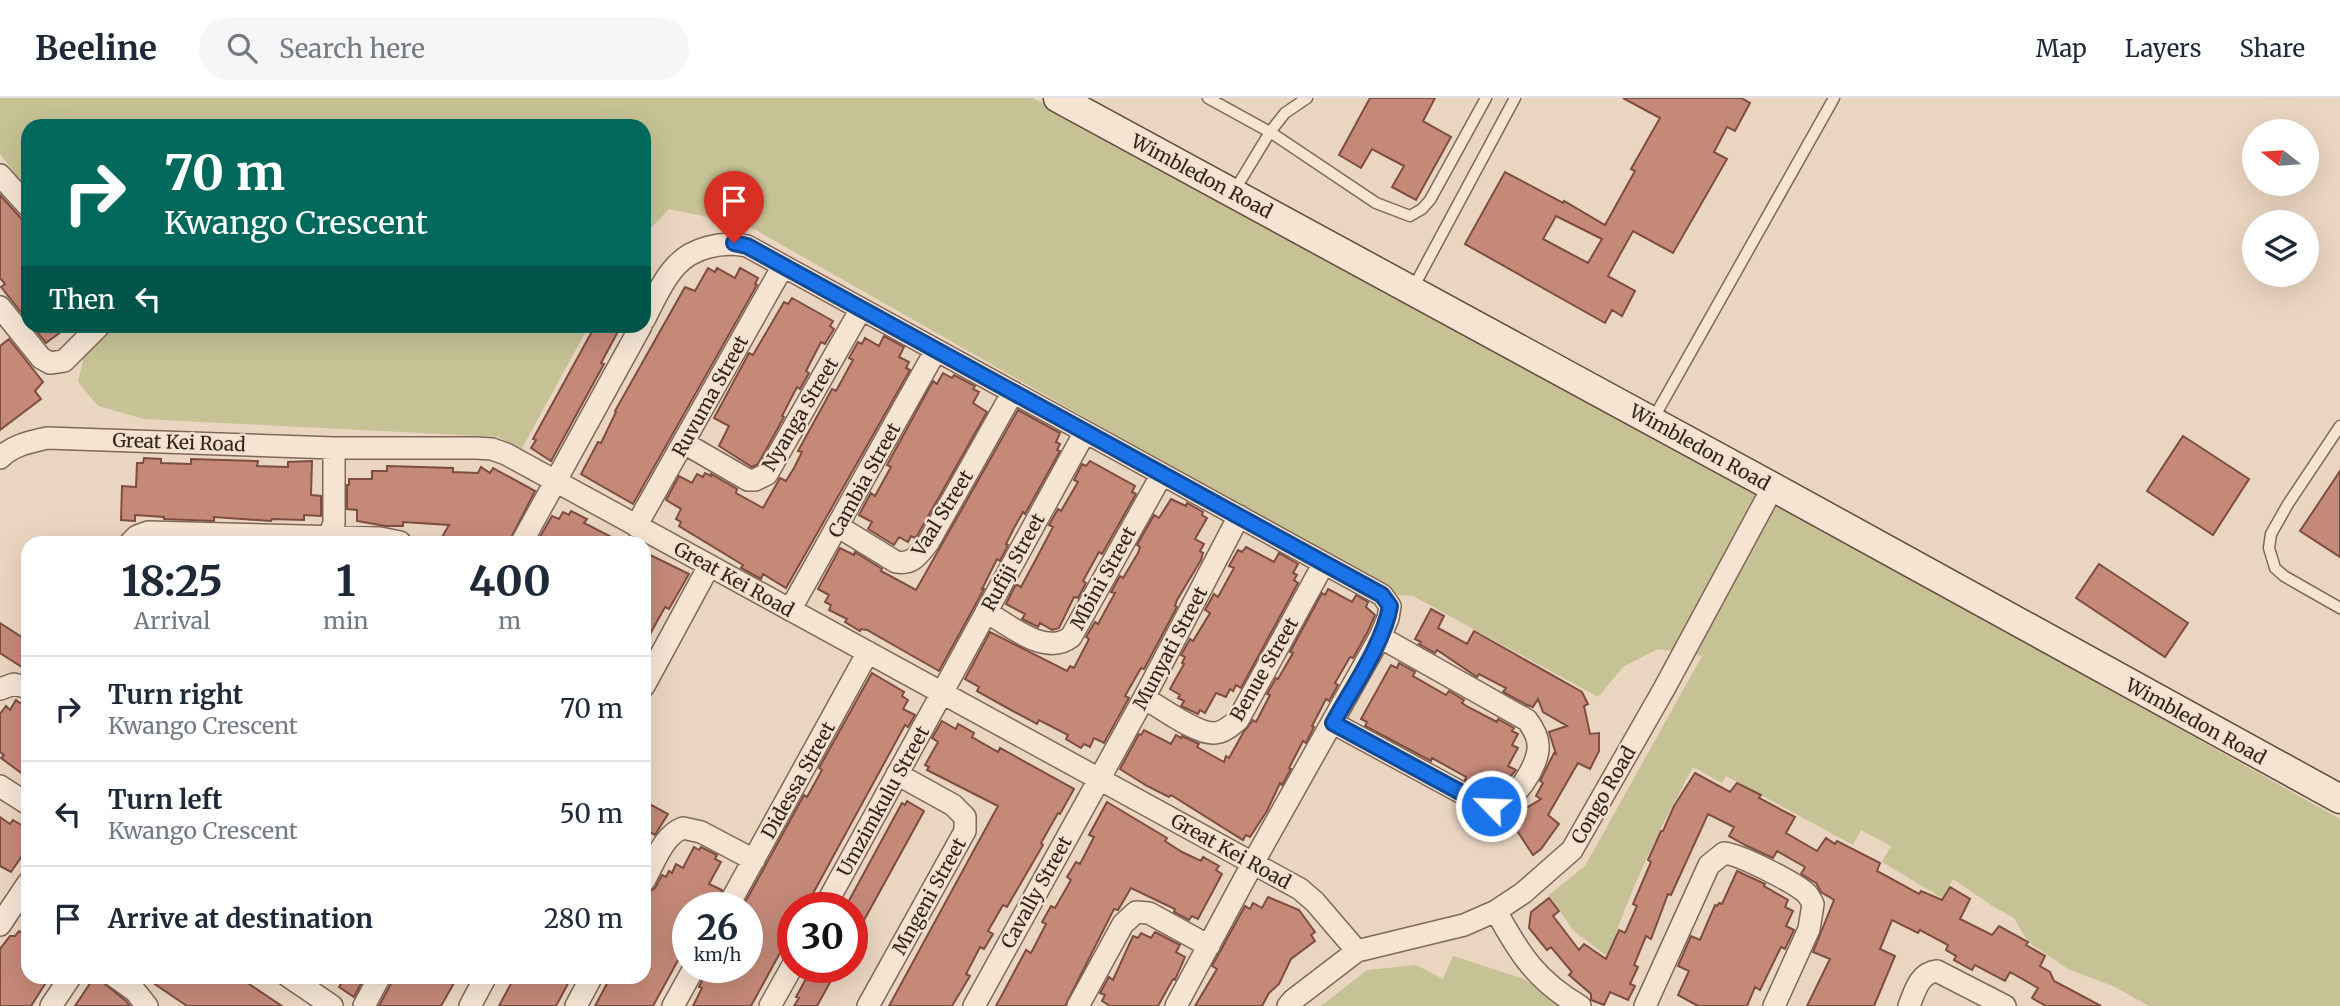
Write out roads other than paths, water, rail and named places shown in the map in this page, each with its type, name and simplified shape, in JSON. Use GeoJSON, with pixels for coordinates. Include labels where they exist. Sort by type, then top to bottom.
{"type":"FeatureCollection","features":[{"type":"Feature","properties":{"kind":"main road","name":"Wimbledon Road"},"geometry":{"type":"LineString","coordinates":[[1058,98],[2340,799]]}},
{"type":"Feature","properties":{"kind":"street"},"geometry":{"type":"LineString","coordinates":[[0,175],[21,198]]}},
{"type":"Feature","properties":{"kind":"street"},"geometry":{"type":"LineString","coordinates":[[651,308],[676,265],[702,249],[721,243],[747,246],[1382,595],[1390,606],[1380,637],[1176,1006]]}},
{"type":"Feature","properties":{"kind":"street","name":"Ruvuma Street"},"geometry":{"type":"LineString","coordinates":[[636,526],[783,266]]}},
{"type":"Feature","properties":{"kind":"street"},"geometry":{"type":"LineString","coordinates":[[0,307],[41,358],[50,363],[64,361],[92,333]]}},
{"type":"Feature","properties":{"kind":"street","name":"Nyanga Street"},"geometry":{"type":"LineString","coordinates":[[684,443],[748,480],[755,480],[767,474],[861,309]]}},
{"type":"Feature","properties":{"kind":"street"},"geometry":{"type":"LineString","coordinates":[[525,536],[637,333]]}},
{"type":"Feature","properties":{"kind":"street","name":"Cambia Street"},"geometry":{"type":"LineString","coordinates":[[790,610],[936,350]]}},
{"type":"Feature","properties":{"kind":"street","name":"Vaal Street"},"geometry":{"type":"LineString","coordinates":[[839,527],[897,562],[905,564],[913,561],[928,543],[1013,392]]}},
{"type":"Feature","properties":{"kind":"street","name":"Rufiji Street"},"geometry":{"type":"LineString","coordinates":[[942,693],[1085,432]]}},
{"type":"Feature","properties":{"kind":"street","name":"Great Kei Road"},"geometry":{"type":"LineString","coordinates":[[2,451],[47,438],[334,448],[492,449],[506,454],[1253,863],[1307,896],[1357,950]]}},
{"type":"Feature","properties":{"kind":"street"},"geometry":{"type":"LineString","coordinates":[[329,536],[334,523],[334,448]]}},
{"type":"Feature","properties":{"kind":"street","name":"Mbini Street"},"geometry":{"type":"LineString","coordinates":[[986,612],[1046,644],[1061,643],[1071,636],[1162,474]]}},
{"type":"Feature","properties":{"kind":"street","name":"Congo Road"},"geometry":{"type":"LineString","coordinates":[[1288,1006],[1357,950],[1464,925],[1496,911],[1523,893],[1572,850],[1664,689],[1773,487]]}},
{"type":"Feature","properties":{"kind":"street","name":"Munyati Street"},"geometry":{"type":"LineString","coordinates":[[1099,779],[1239,516]]}},
{"type":"Feature","properties":{"kind":"street"},"geometry":{"type":"LineString","coordinates":[[137,536],[148,532],[195,536]]}},
{"type":"Feature","properties":{"kind":"street","name":"Benue Street"},"geometry":{"type":"LineString","coordinates":[[1144,698],[1202,731],[1217,733],[1230,727],[1238,720],[1324,563]]}},
{"type":"Feature","properties":{"kind":"street"},"geometry":{"type":"LineString","coordinates":[[651,673],[709,566]]}},
{"type":"Feature","properties":{"kind":"street"},"geometry":{"type":"LineString","coordinates":[[1333,723],[1491,806],[1506,802],[1518,792],[1539,747],[1533,728],[1527,720],[1380,637]]}},
{"type":"Feature","properties":{"kind":"street","name":"Didessa Street"},"geometry":{"type":"LineString","coordinates":[[736,892],[868,652]]}},
{"type":"Feature","properties":{"kind":"street"},"geometry":{"type":"LineString","coordinates":[[0,689],[14,684],[21,686]]}},
{"type":"Feature","properties":{"kind":"street","name":"Umzimkulu Street"},"geometry":{"type":"LineString","coordinates":[[833,892],[942,693]]}},
{"type":"Feature","properties":{"kind":"street","name":"Mngeni Street"},"geometry":{"type":"LineString","coordinates":[[868,1006],[964,831],[964,817],[953,805],[897,774]]}},
{"type":"Feature","properties":{"kind":"street","name":"Cavally Street"},"geometry":{"type":"LineString","coordinates":[[974,1006],[1099,779]]}},
{"type":"Feature","properties":{"kind":"street"},"geometry":{"type":"LineString","coordinates":[[0,786],[21,800]]}},
{"type":"Feature","properties":{"kind":"street"},"geometry":{"type":"LineString","coordinates":[[651,868],[671,834],[683,828],[701,832],[754,860]]}},
{"type":"Feature","properties":{"kind":"street"},"geometry":{"type":"LineString","coordinates":[[1645,1006],[1709,866],[1724,853],[1732,853],[1745,859],[1797,887],[1807,894],[1813,904],[1809,929],[1774,1006]]}},
{"type":"Feature","properties":{"kind":"street"},"geometry":{"type":"LineString","coordinates":[[4,911],[21,891]]}},
{"type":"Feature","properties":{"kind":"street"},"geometry":{"type":"LineString","coordinates":[[1496,911],[1525,959],[1541,978],[1556,992],[1580,1006]]}},
{"type":"Feature","properties":{"kind":"street"},"geometry":{"type":"LineString","coordinates":[[1078,1006],[1123,924],[1136,912],[1149,914],[1209,946]]}},
{"type":"Feature","properties":{"kind":"street"},"geometry":{"type":"LineString","coordinates":[[1909,1006],[1919,982],[1930,972],[1937,971],[2005,1006]]}},
{"type":"Feature","properties":{"kind":"street"},"geometry":{"type":"LineString","coordinates":[[673,1006],[686,983]]}},
{"type":"Feature","properties":{"kind":"street"},"geometry":{"type":"LineString","coordinates":[[770,1006],[783,983]]}},
{"type":"Feature","properties":{"kind":"street"},"geometry":{"type":"LineString","coordinates":[[51,1006],[66,984]]}},
{"type":"Feature","properties":{"kind":"street"},"geometry":{"type":"LineString","coordinates":[[125,984],[147,1006]]}},
{"type":"Feature","properties":{"kind":"street"},"geometry":{"type":"LineString","coordinates":[[300,984],[332,1006]]}},
{"type":"Feature","properties":{"kind":"street"},"geometry":{"type":"LineString","coordinates":[[364,1006],[376,984]]}},
{"type":"Feature","properties":{"kind":"street"},"geometry":{"type":"LineString","coordinates":[[470,1006],[482,984]]}},
{"type":"Feature","properties":{"kind":"street"},"geometry":{"type":"LineString","coordinates":[[576,1006],[588,984]]}},
{"type":"Feature","properties":{"kind":"lane"},"geometry":{"type":"LineString","coordinates":[[1208,98],[1270,132],[1376,203],[1410,216],[1430,200],[1486,98]]}},
{"type":"Feature","properties":{"kind":"lane"},"geometry":{"type":"LineString","coordinates":[[1233,193],[1270,132],[1286,113],[1307,98]]}},
{"type":"Feature","properties":{"kind":"lane"},"geometry":{"type":"LineString","coordinates":[[1412,290],[1515,98]]}},
{"type":"Feature","properties":{"kind":"lane"},"geometry":{"type":"LineString","coordinates":[[1652,421],[1834,98]]}},
{"type":"Feature","properties":{"kind":"lane"},"geometry":{"type":"LineString","coordinates":[[2340,426],[2271,534],[2269,548],[2275,568],[2284,576],[2340,608]]}}]}
